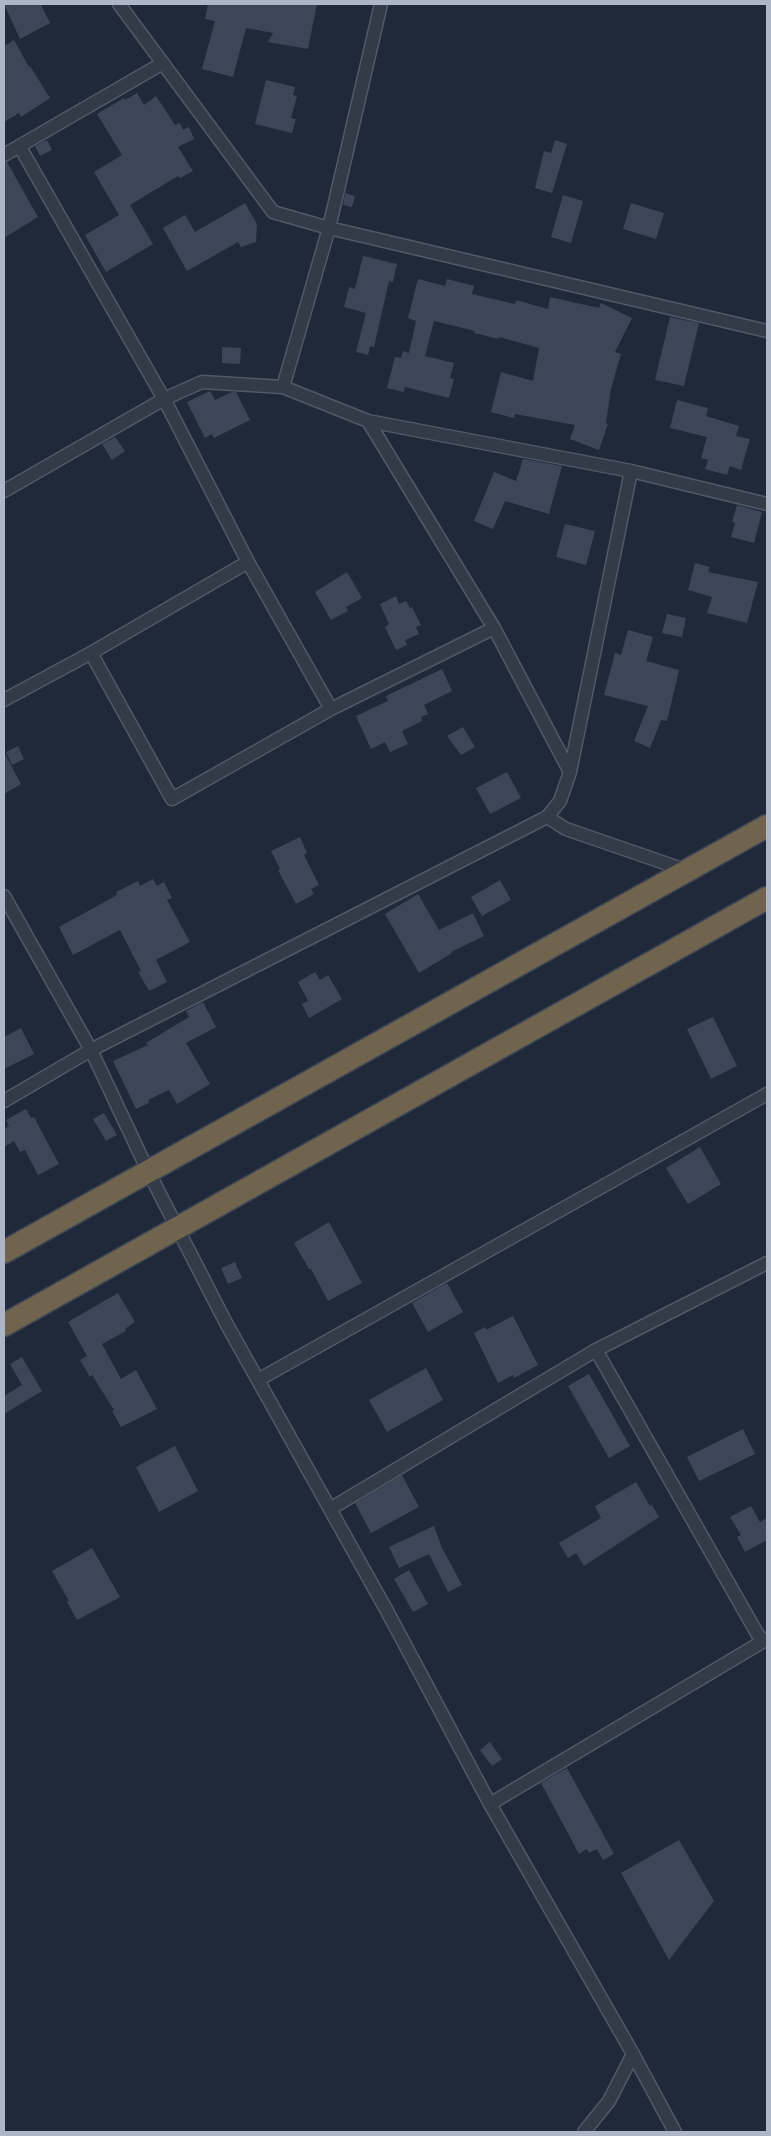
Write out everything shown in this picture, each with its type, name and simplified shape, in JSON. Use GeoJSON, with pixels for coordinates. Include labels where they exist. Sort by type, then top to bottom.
{"type":"FeatureCollection","features":[{"type":"Feature","properties":{"kind":"highway"},"geometry":{"type":"LineString","coordinates":[[4,1252],[767,826]]}},
{"type":"Feature","properties":{"kind":"highway"},"geometry":{"type":"LineString","coordinates":[[4,1324],[767,898]]}},
{"type":"Feature","properties":{"kind":"street"},"geometry":{"type":"LineString","coordinates":[[119,4],[274,212],[329,228],[767,331]]}},
{"type":"Feature","properties":{"kind":"street"},"geometry":{"type":"LineString","coordinates":[[283,387],[329,228],[381,4]]}},
{"type":"Feature","properties":{"kind":"street"},"geometry":{"type":"LineString","coordinates":[[4,155],[164,63]]}},
{"type":"Feature","properties":{"kind":"street"},"geometry":{"type":"LineString","coordinates":[[20,147],[164,399],[248,562],[332,709]]}},
{"type":"Feature","properties":{"kind":"street"},"geometry":{"type":"LineString","coordinates":[[4,491],[164,399],[202,382],[283,387],[368,421],[631,471],[767,504]]}},
{"type":"Feature","properties":{"kind":"street"},"geometry":{"type":"LineString","coordinates":[[368,421],[494,628],[570,772]]}},
{"type":"Feature","properties":{"kind":"street"},"geometry":{"type":"LineString","coordinates":[[4,1101],[91,1050],[547,817],[560,801],[570,772],[631,471]]}},
{"type":"Feature","properties":{"kind":"street"},"geometry":{"type":"LineString","coordinates":[[4,700],[248,562]]}},
{"type":"Feature","properties":{"kind":"street"},"geometry":{"type":"LineString","coordinates":[[91,652],[172,799],[332,709],[494,628]]}},
{"type":"Feature","properties":{"kind":"street"},"geometry":{"type":"LineString","coordinates":[[547,817],[566,829],[688,871]]}},
{"type":"Feature","properties":{"kind":"street"},"geometry":{"type":"LineString","coordinates":[[4,896],[91,1050],[148,1171],[258,1380],[490,1804],[633,2054],[675,2132]]}},
{"type":"Feature","properties":{"kind":"street"},"geometry":{"type":"LineString","coordinates":[[258,1380],[767,1094]]}},
{"type":"Feature","properties":{"kind":"street"},"geometry":{"type":"LineString","coordinates":[[330,1509],[596,1350],[767,1264]]}},
{"type":"Feature","properties":{"kind":"street"},"geometry":{"type":"LineString","coordinates":[[490,1804],[765,1640],[596,1350]]}},
{"type":"Feature","properties":{"kind":"street"},"geometry":{"type":"LineString","coordinates":[[584,2132],[609,2101],[633,2054]]}},
{"type":"Feature","properties":{"kind":"building"},"geometry":{"type":"Polygon","coordinates":[[[4,4],[41,5],[50,23],[20,39],[4,4]]]}},
{"type":"Feature","properties":{"kind":"building"},"geometry":{"type":"Polygon","coordinates":[[[208,4],[317,4],[308,49],[268,42],[273,33],[246,28],[233,77],[202,69],[215,21],[205,19],[208,4]]]}},
{"type":"Feature","properties":{"kind":"building"},"geometry":{"type":"Polygon","coordinates":[[[14,40],[50,98],[21,117],[19,113],[4,122],[4,46],[14,40]]]}},
{"type":"Feature","properties":{"kind":"building"},"geometry":{"type":"Polygon","coordinates":[[[266,80],[295,87],[293,95],[297,96],[291,118],[296,119],[292,133],[255,124],[266,80]]]}},
{"type":"Feature","properties":{"kind":"building"},"geometry":{"type":"Polygon","coordinates":[[[137,93],[144,105],[156,96],[175,125],[180,123],[183,130],[189,127],[194,139],[178,147],[193,171],[180,178],[178,176],[130,205],[153,244],[106,272],[85,235],[119,215],[94,172],[122,155],[97,114],[124,98],[125,100],[137,93]]]}},
{"type":"Feature","properties":{"kind":"building"},"geometry":{"type":"Polygon","coordinates":[[[47,140],[52,150],[40,156],[35,146],[47,140]]]}},
{"type":"Feature","properties":{"kind":"building"},"geometry":{"type":"Polygon","coordinates":[[[555,140],[567,144],[552,193],[535,188],[544,151],[551,153],[555,140]]]}},
{"type":"Feature","properties":{"kind":"building"},"geometry":{"type":"Polygon","coordinates":[[[7,162],[38,217],[4,238],[4,163],[7,162]]]}},
{"type":"Feature","properties":{"kind":"building"},"geometry":{"type":"Polygon","coordinates":[[[345,193],[355,196],[352,207],[343,205],[345,193]]]}},
{"type":"Feature","properties":{"kind":"building"},"geometry":{"type":"Polygon","coordinates":[[[563,195],[583,201],[571,243],[551,237],[563,195]]]}},
{"type":"Feature","properties":{"kind":"building"},"geometry":{"type":"Polygon","coordinates":[[[245,203],[257,224],[256,242],[241,247],[238,242],[187,271],[163,228],[185,215],[195,232],[245,203]]]}},
{"type":"Feature","properties":{"kind":"building"},"geometry":{"type":"Polygon","coordinates":[[[631,203],[664,213],[656,239],[623,229],[631,203]]]}},
{"type":"Feature","properties":{"kind":"building"},"geometry":{"type":"Polygon","coordinates":[[[363,256],[397,264],[393,282],[389,281],[374,347],[370,346],[368,355],[356,352],[366,313],[344,307],[349,287],[355,289],[363,256]]]}},
{"type":"Feature","properties":{"kind":"building"},"geometry":{"type":"Polygon","coordinates":[[[418,279],[445,286],[447,279],[474,286],[472,294],[515,304],[516,300],[548,309],[550,297],[599,308],[601,303],[632,318],[615,352],[621,354],[611,389],[606,423],[608,424],[599,450],[570,439],[575,425],[515,414],[514,418],[491,412],[501,372],[533,381],[539,348],[499,337],[499,339],[474,333],[475,331],[434,321],[425,356],[454,363],[450,378],[454,379],[449,398],[405,387],[404,392],[387,388],[395,357],[401,358],[403,351],[409,353],[416,321],[408,318],[418,279]]]}},
{"type":"Feature","properties":{"kind":"building"},"geometry":{"type":"Polygon","coordinates":[[[670,317],[699,323],[684,386],[655,380],[670,317]]]}},
{"type":"Feature","properties":{"kind":"building"},"geometry":{"type":"Polygon","coordinates":[[[222,347],[241,348],[240,364],[222,363],[222,347]]]}},
{"type":"Feature","properties":{"kind":"building"},"geometry":{"type":"Polygon","coordinates":[[[210,391],[215,400],[236,392],[250,420],[214,438],[212,434],[205,438],[187,402],[210,391]]]}},
{"type":"Feature","properties":{"kind":"building"},"geometry":{"type":"Polygon","coordinates":[[[677,400],[708,408],[706,416],[739,426],[736,436],[750,439],[741,470],[730,466],[727,475],[705,469],[708,460],[701,458],[707,437],[670,428],[677,400]]]}},
{"type":"Feature","properties":{"kind":"building"},"geometry":{"type":"Polygon","coordinates":[[[115,437],[125,451],[112,460],[102,444],[115,437]]]}},
{"type":"Feature","properties":{"kind":"building"},"geometry":{"type":"Polygon","coordinates":[[[523,459],[562,466],[549,514],[505,501],[493,529],[474,521],[494,472],[516,481],[523,459]]]}},
{"type":"Feature","properties":{"kind":"building"},"geometry":{"type":"Polygon","coordinates":[[[737,505],[762,512],[754,543],[731,537],[735,523],[732,522],[737,505]]]}},
{"type":"Feature","properties":{"kind":"building"},"geometry":{"type":"Polygon","coordinates":[[[565,524],[595,531],[586,565],[556,557],[565,524]]]}},
{"type":"Feature","properties":{"kind":"building"},"geometry":{"type":"Polygon","coordinates":[[[695,563],[710,567],[708,572],[758,582],[747,623],[707,613],[712,597],[688,590],[695,563]]]}},
{"type":"Feature","properties":{"kind":"building"},"geometry":{"type":"Polygon","coordinates":[[[347,572],[362,598],[346,607],[348,611],[331,620],[315,592],[347,572]]]}},
{"type":"Feature","properties":{"kind":"building"},"geometry":{"type":"Polygon","coordinates":[[[396,596],[399,604],[406,601],[410,608],[412,607],[421,625],[416,627],[419,634],[405,640],[407,645],[396,650],[385,627],[389,624],[380,604],[396,596]]]}},
{"type":"Feature","properties":{"kind":"building"},"geometry":{"type":"Polygon","coordinates":[[[667,614],[686,618],[682,637],[662,633],[667,614]]]}},
{"type":"Feature","properties":{"kind":"building"},"geometry":{"type":"Polygon","coordinates":[[[628,630],[653,637],[646,661],[679,670],[667,721],[661,720],[650,748],[634,741],[648,706],[604,695],[615,653],[621,655],[628,630]]]}},
{"type":"Feature","properties":{"kind":"building"},"geometry":{"type":"Polygon","coordinates":[[[442,669],[452,691],[424,705],[428,714],[421,717],[422,721],[402,731],[408,744],[390,752],[385,742],[371,749],[356,716],[388,701],[386,696],[442,669]]]}},
{"type":"Feature","properties":{"kind":"building"},"geometry":{"type":"Polygon","coordinates":[[[463,727],[475,747],[461,755],[447,736],[463,727]]]}},
{"type":"Feature","properties":{"kind":"building"},"geometry":{"type":"Polygon","coordinates":[[[18,746],[24,759],[12,765],[6,752],[18,746]]]}},
{"type":"Feature","properties":{"kind":"building"},"geometry":{"type":"Polygon","coordinates":[[[4,752],[21,784],[4,794],[4,752]]]}},
{"type":"Feature","properties":{"kind":"building"},"geometry":{"type":"Polygon","coordinates":[[[507,772],[521,798],[490,814],[476,788],[507,772]]]}},
{"type":"Feature","properties":{"kind":"building"},"geometry":{"type":"Polygon","coordinates":[[[300,837],[307,853],[304,855],[319,885],[311,889],[314,894],[296,904],[278,870],[280,869],[271,851],[300,837]]]}},
{"type":"Feature","properties":{"kind":"building"},"geometry":{"type":"Polygon","coordinates":[[[153,879],[157,886],[164,882],[172,898],[167,900],[190,942],[156,960],[167,982],[149,991],[138,972],[141,971],[120,930],[73,955],[59,927],[117,895],[116,892],[138,881],[140,886],[153,879]]]}},
{"type":"Feature","properties":{"kind":"building"},"geometry":{"type":"Polygon","coordinates":[[[500,880],[511,900],[482,916],[471,897],[500,880]]]}},
{"type":"Feature","properties":{"kind":"building"},"geometry":{"type":"Polygon","coordinates":[[[418,894],[439,930],[473,913],[484,936],[451,952],[419,973],[385,914],[418,894]]]}},
{"type":"Feature","properties":{"kind":"building"},"geometry":{"type":"Polygon","coordinates":[[[315,972],[320,980],[328,975],[342,999],[309,1018],[302,1004],[308,1001],[298,982],[315,972]]]}},
{"type":"Feature","properties":{"kind":"building"},"geometry":{"type":"Polygon","coordinates":[[[203,1002],[216,1027],[186,1043],[210,1084],[177,1104],[169,1090],[148,1100],[149,1103],[136,1109],[113,1061],[148,1045],[146,1043],[189,1017],[186,1011],[203,1002]]]}},
{"type":"Feature","properties":{"kind":"building"},"geometry":{"type":"Polygon","coordinates":[[[713,1017],[737,1066],[711,1079],[687,1029],[713,1017]]]}},
{"type":"Feature","properties":{"kind":"building"},"geometry":{"type":"Polygon","coordinates":[[[21,1028],[34,1054],[4,1069],[4,1037],[21,1028]]]}},
{"type":"Feature","properties":{"kind":"building"},"geometry":{"type":"Polygon","coordinates":[[[26,1109],[31,1118],[34,1117],[59,1164],[38,1175],[25,1150],[20,1152],[14,1141],[4,1147],[4,1129],[9,1126],[6,1120],[26,1109]]]}},
{"type":"Feature","properties":{"kind":"building"},"geometry":{"type":"Polygon","coordinates":[[[104,1113],[117,1135],[106,1141],[93,1119],[104,1113]]]}},
{"type":"Feature","properties":{"kind":"building"},"geometry":{"type":"Polygon","coordinates":[[[700,1147],[721,1184],[688,1204],[666,1168],[700,1147]]]}},
{"type":"Feature","properties":{"kind":"building"},"geometry":{"type":"Polygon","coordinates":[[[329,1222],[362,1283],[328,1301],[311,1269],[309,1269],[294,1243],[329,1222]]]}},
{"type":"Feature","properties":{"kind":"building"},"geometry":{"type":"Polygon","coordinates":[[[235,1262],[242,1278],[228,1284],[221,1268],[235,1262]]]}},
{"type":"Feature","properties":{"kind":"building"},"geometry":{"type":"Polygon","coordinates":[[[447,1283],[463,1312],[428,1332],[412,1303],[447,1283]]]}},
{"type":"Feature","properties":{"kind":"building"},"geometry":{"type":"Polygon","coordinates":[[[118,1293],[135,1322],[125,1329],[126,1331],[102,1344],[121,1379],[136,1370],[157,1409],[121,1427],[112,1411],[114,1410],[80,1360],[87,1356],[68,1322],[118,1293]]]}},
{"type":"Feature","properties":{"kind":"building"},"geometry":{"type":"Polygon","coordinates":[[[513,1316],[538,1365],[514,1378],[513,1375],[498,1383],[474,1333],[485,1327],[486,1330],[513,1316]]]}},
{"type":"Feature","properties":{"kind":"building"},"geometry":{"type":"Polygon","coordinates":[[[22,1357],[42,1391],[4,1414],[4,1396],[22,1385],[10,1364],[22,1357]]]}},
{"type":"Feature","properties":{"kind":"building"},"geometry":{"type":"Polygon","coordinates":[[[426,1368],[443,1400],[387,1432],[369,1400],[426,1368]]]}},
{"type":"Feature","properties":{"kind":"building"},"geometry":{"type":"Polygon","coordinates":[[[589,1374],[630,1446],[609,1458],[568,1386],[589,1374]]]}},
{"type":"Feature","properties":{"kind":"building"},"geometry":{"type":"Polygon","coordinates":[[[743,1429],[755,1454],[699,1481],[687,1457],[743,1429]]]}},
{"type":"Feature","properties":{"kind":"building"},"geometry":{"type":"Polygon","coordinates":[[[175,1446],[198,1491],[159,1512],[136,1467],[175,1446]]]}},
{"type":"Feature","properties":{"kind":"building"},"geometry":{"type":"Polygon","coordinates":[[[402,1475],[419,1507],[371,1533],[355,1503],[402,1475]]]}},
{"type":"Feature","properties":{"kind":"building"},"geometry":{"type":"Polygon","coordinates":[[[636,1482],[659,1517],[584,1566],[576,1553],[568,1558],[559,1543],[601,1518],[595,1506],[636,1482]]]}},
{"type":"Feature","properties":{"kind":"building"},"geometry":{"type":"Polygon","coordinates":[[[751,1506],[760,1522],[767,1518],[767,1540],[745,1552],[737,1537],[741,1535],[730,1517],[751,1506]]]}},
{"type":"Feature","properties":{"kind":"building"},"geometry":{"type":"Polygon","coordinates":[[[434,1526],[442,1548],[462,1585],[448,1592],[429,1554],[399,1568],[389,1547],[434,1526]]]}},
{"type":"Feature","properties":{"kind":"building"},"geometry":{"type":"Polygon","coordinates":[[[92,1548],[120,1597],[77,1620],[67,1602],[69,1601],[52,1571],[92,1548]]]}},
{"type":"Feature","properties":{"kind":"building"},"geometry":{"type":"Polygon","coordinates":[[[409,1570],[428,1604],[413,1612],[394,1579],[409,1570]]]}},
{"type":"Feature","properties":{"kind":"building"},"geometry":{"type":"Polygon","coordinates":[[[490,1742],[502,1759],[492,1766],[480,1750],[490,1742]]]}},
{"type":"Feature","properties":{"kind":"building"},"geometry":{"type":"Polygon","coordinates":[[[567,1768],[614,1854],[603,1860],[597,1849],[589,1853],[587,1849],[579,1854],[541,1783],[567,1768]]]}},
{"type":"Feature","properties":{"kind":"building"},"geometry":{"type":"Polygon","coordinates":[[[679,1840],[714,1901],[669,1960],[621,1873],[679,1840]]]}}]}
